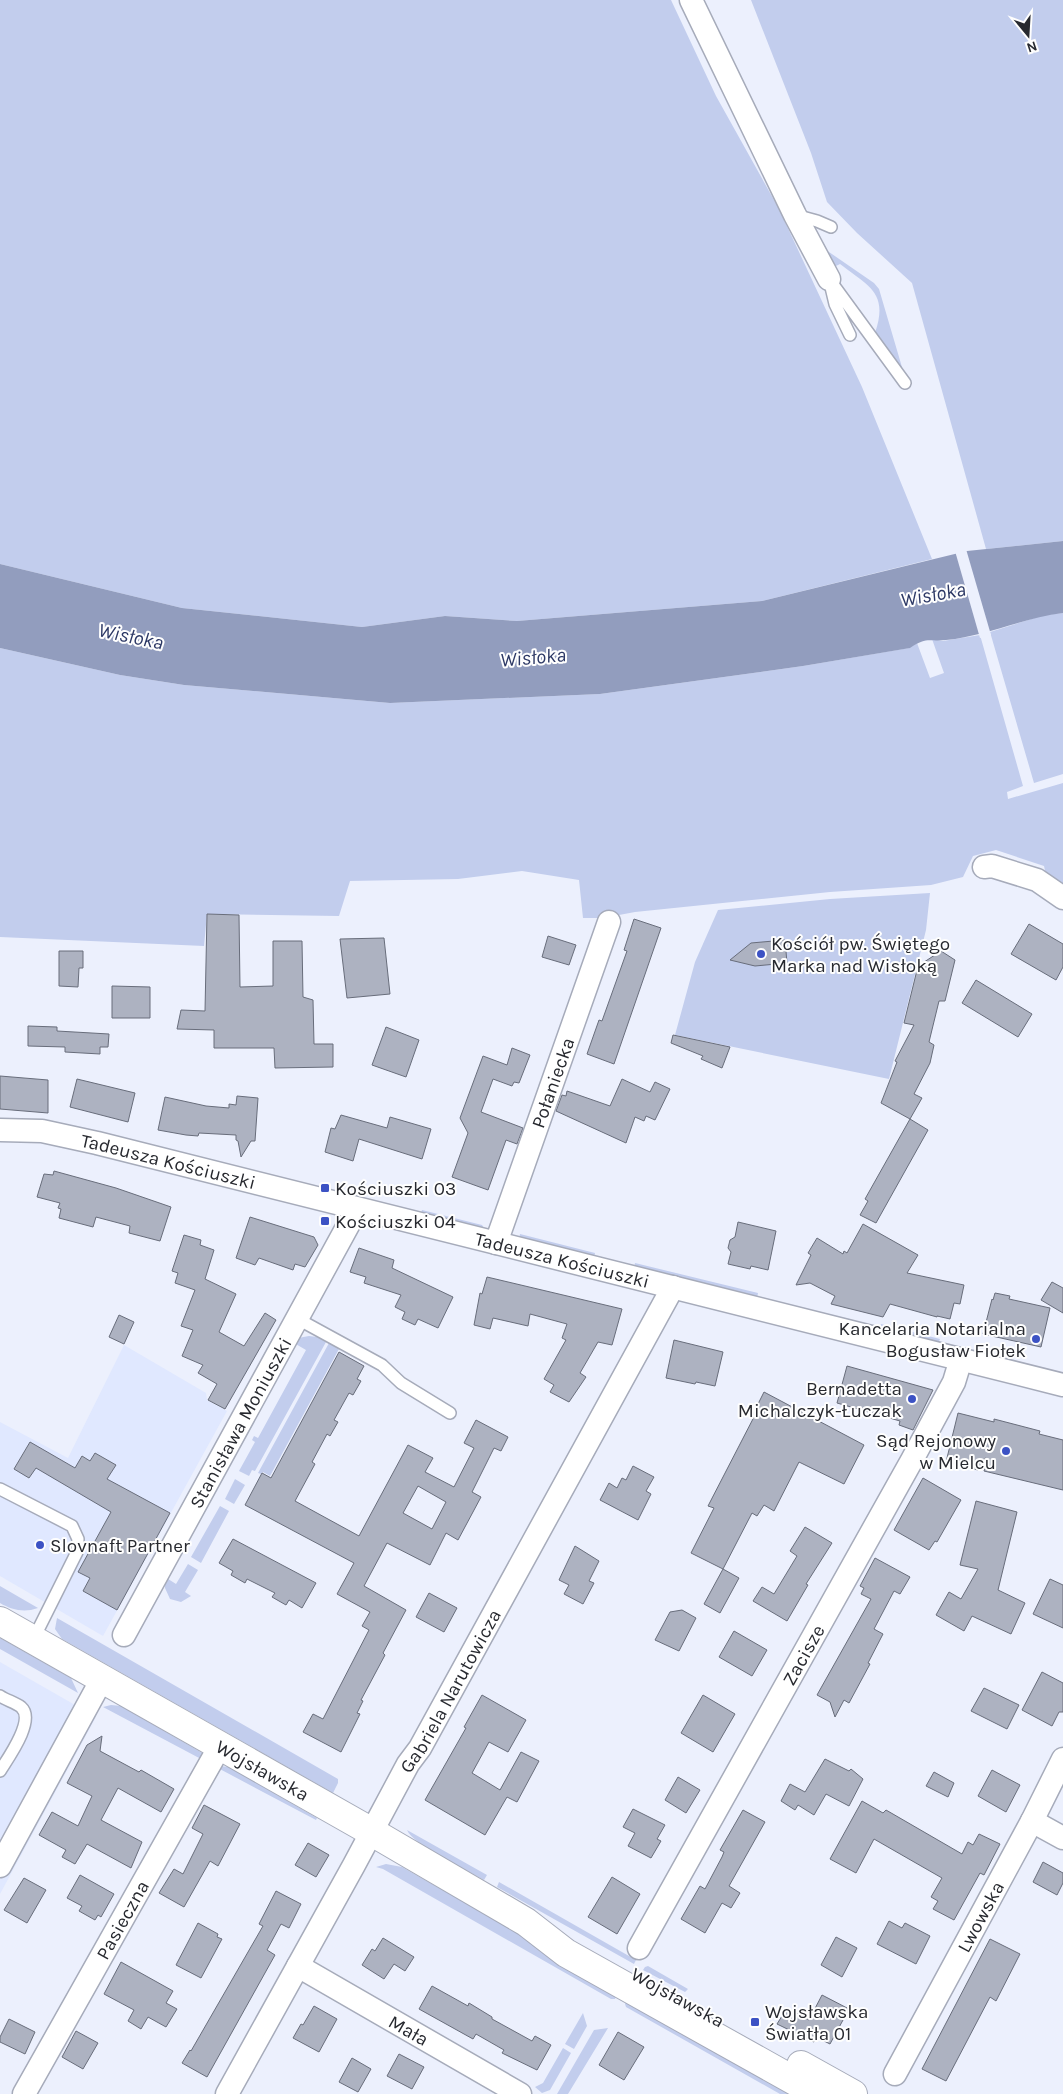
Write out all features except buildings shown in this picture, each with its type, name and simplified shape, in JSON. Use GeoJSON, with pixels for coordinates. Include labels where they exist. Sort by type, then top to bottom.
{"type":"FeatureCollection","features":[{"type":"Feature","properties":{"kind":"street"},"geometry":{"type":"LineString","coordinates":[[691,0],[795,215],[829,278]]}},
{"type":"Feature","properties":{"kind":"street"},"geometry":{"type":"LineString","coordinates":[[984,867],[992,866],[1037,880],[1063,898]]}},
{"type":"Feature","properties":{"kind":"street","name":"Połaniecka"},"geometry":{"type":"LineString","coordinates":[[496,1243],[609,922]]}},
{"type":"Feature","properties":{"kind":"street","name":"Tadeusza Kościuszki"},"geometry":{"type":"LineString","coordinates":[[0,1130],[42,1131],[88,1141],[1063,1385]]}},
{"type":"Feature","properties":{"kind":"street","name":"Stanisława Moniuszki"},"geometry":{"type":"LineString","coordinates":[[124,1635],[357,1209]]}},
{"type":"Feature","properties":{"kind":"street","name":"Gabriela Narutowicza"},"geometry":{"type":"LineString","coordinates":[[227,2094],[408,1764],[420,1748],[672,1287]]}},
{"type":"Feature","properties":{"kind":"street","name":"Zacisze"},"geometry":{"type":"LineString","coordinates":[[639,1948],[912,1460],[954,1382],[961,1359]]}},
{"type":"Feature","properties":{"kind":"street","name":"Wojsławska"},"geometry":{"type":"LineString","coordinates":[[0,1621],[372,1832],[526,1922],[566,1954],[818,2094]]}},
{"type":"Feature","properties":{"kind":"street"},"geometry":{"type":"LineString","coordinates":[[0,1866],[102,1679]]}},
{"type":"Feature","properties":{"kind":"street","name":"Pasieczna"},"geometry":{"type":"LineString","coordinates":[[24,2094],[220,1746]]}},
{"type":"Feature","properties":{"kind":"street","name":"Lwowska"},"geometry":{"type":"LineString","coordinates":[[895,2074],[1032,1821],[1063,1759]]}},
{"type":"Feature","properties":{"kind":"street"},"geometry":{"type":"LineString","coordinates":[[1032,1821],[1063,1838]]}},
{"type":"Feature","properties":{"kind":"street","name":"Wojsławska"},"geometry":{"type":"LineString","coordinates":[[526,1922],[574,1938],[853,2094]]}},
{"type":"Feature","properties":{"kind":"street","name":"Mała"},"geometry":{"type":"LineString","coordinates":[[298,1966],[520,2094]]}},
{"type":"Feature","properties":{"kind":"lane"},"geometry":{"type":"LineString","coordinates":[[795,215],[831,227]]}},
{"type":"Feature","properties":{"kind":"lane"},"geometry":{"type":"LineString","coordinates":[[829,278],[835,304],[850,335]]}},
{"type":"Feature","properties":{"kind":"lane"},"geometry":{"type":"LineString","coordinates":[[829,278],[905,383]]}},
{"type":"Feature","properties":{"kind":"lane"},"geometry":{"type":"LineString","coordinates":[[296,1318],[382,1365],[400,1383],[450,1412]]}},
{"type":"Feature","properties":{"kind":"lane"},"geometry":{"type":"LineString","coordinates":[[0,1489],[72,1526],[78,1539],[77,1552],[33,1640]]}},
{"type":"Feature","properties":{"kind":"lane"},"geometry":{"type":"LineString","coordinates":[[0,1696],[22,1708],[26,1716],[24,1730],[0,1771]]}},
{"type":"Feature","properties":{"kind":"shaded area"},"geometry":{"type":"Polygon","coordinates":[[[0,0],[671,0],[716,96],[779,209],[862,387],[932,559],[762,601],[517,621],[445,616],[362,627],[182,608],[0,564],[0,0]]]}},
{"type":"Feature","properties":{"kind":"shaded area"},"geometry":{"type":"Polygon","coordinates":[[[751,0],[1063,0],[1063,541],[986,549],[912,283],[857,233],[827,202],[811,153],[751,0]]]}},
{"type":"Feature","properties":{"kind":"shaded area"},"geometry":{"type":"Polygon","coordinates":[[[822,249],[874,283],[879,289],[904,374],[875,333],[879,319],[879,308],[873,291],[840,264],[834,267],[822,249]]]}},
{"type":"Feature","properties":{"kind":"shaded area"},"geometry":{"type":"Polygon","coordinates":[[[1063,613],[1063,774],[1034,783],[990,632],[1044,615],[1063,613]]]}},
{"type":"Feature","properties":{"kind":"shaded area"},"geometry":{"type":"Polygon","coordinates":[[[980,635],[1023,786],[1007,792],[1008,799],[1063,783],[1063,887],[1046,875],[1044,866],[996,850],[973,856],[963,877],[931,885],[830,892],[635,912],[603,918],[583,918],[579,880],[522,871],[458,879],[350,881],[339,916],[207,914],[204,946],[0,937],[0,648],[120,675],[184,685],[390,703],[600,694],[803,666],[909,648],[917,643],[930,678],[944,673],[932,639],[943,641],[980,635]]]}},
{"type":"Feature","properties":{"kind":"shaded area"},"geometry":{"type":"Polygon","coordinates":[[[930,893],[926,930],[889,1079],[675,1035],[695,962],[718,910],[830,899],[930,893]]]}},
{"type":"Feature","properties":{"kind":"shaded area"},"geometry":{"type":"Polygon","coordinates":[[[422,1210],[482,1225],[486,1231],[421,1213],[422,1210]]]}},
{"type":"Feature","properties":{"kind":"shaded area"},"geometry":{"type":"Polygon","coordinates":[[[520,1234],[595,1253],[594,1258],[519,1239],[520,1234]]]}},
{"type":"Feature","properties":{"kind":"shaded area"},"geometry":{"type":"Polygon","coordinates":[[[635,1263],[758,1293],[757,1298],[634,1268],[635,1263]]]}},
{"type":"Feature","properties":{"kind":"shaded area"},"geometry":{"type":"Polygon","coordinates":[[[881,1324],[940,1339],[938,1344],[880,1329],[881,1324]]]}},
{"type":"Feature","properties":{"kind":"shaded area"},"geometry":{"type":"Polygon","coordinates":[[[317,1337],[326,1342],[255,1471],[252,1470],[249,1476],[239,1471],[255,1442],[252,1440],[254,1436],[258,1438],[306,1350],[294,1343],[298,1338],[317,1337]]]}},
{"type":"Feature","properties":{"kind":"shaded area"},"geometry":{"type":"Polygon","coordinates":[[[329,1343],[339,1349],[270,1476],[263,1472],[261,1474],[258,1473],[329,1343]]]}},
{"type":"Feature","properties":{"kind":"shaded area"},"geometry":{"type":"Polygon","coordinates":[[[124,1345],[206,1393],[207,1400],[227,1411],[103,1636],[0,1576],[0,1422],[68,1458],[124,1345]]]}},
{"type":"Feature","properties":{"kind":"shaded area"},"geometry":{"type":"Polygon","coordinates":[[[235,1479],[245,1485],[234,1504],[225,1499],[235,1479]]]}},
{"type":"Feature","properties":{"kind":"shaded area"},"geometry":{"type":"Polygon","coordinates":[[[220,1506],[229,1511],[201,1563],[191,1557],[220,1506]]]}},
{"type":"Feature","properties":{"kind":"shaded area"},"geometry":{"type":"Polygon","coordinates":[[[188,1564],[198,1570],[185,1592],[191,1596],[181,1602],[170,1599],[165,1588],[165,1577],[176,1584],[188,1564]]]}},
{"type":"Feature","properties":{"kind":"shaded area"},"geometry":{"type":"Polygon","coordinates":[[[0,1586],[38,1608],[18,1610],[0,1603],[0,1586]]]}},
{"type":"Feature","properties":{"kind":"shaded area"},"geometry":{"type":"Polygon","coordinates":[[[57,1618],[338,1779],[333,1793],[62,1639],[55,1629],[57,1618]]]}},
{"type":"Feature","properties":{"kind":"shaded area"},"geometry":{"type":"Polygon","coordinates":[[[0,1638],[71,1678],[78,1693],[0,1649],[0,1638]]]}},
{"type":"Feature","properties":{"kind":"shaded area"},"geometry":{"type":"Polygon","coordinates":[[[0,1662],[96,1717],[0,1894],[0,1662]]]}},
{"type":"Feature","properties":{"kind":"shaded area"},"geometry":{"type":"Polygon","coordinates":[[[111,1705],[121,1706],[204,1754],[201,1759],[103,1707],[111,1705]]]}},
{"type":"Feature","properties":{"kind":"shaded area"},"geometry":{"type":"Polygon","coordinates":[[[216,1767],[229,1767],[317,1818],[316,1820],[216,1767]]]}},
{"type":"Feature","properties":{"kind":"shaded area"},"geometry":{"type":"Polygon","coordinates":[[[407,1830],[487,1875],[484,1880],[419,1843],[407,1830]]]}},
{"type":"Feature","properties":{"kind":"shaded area"},"geometry":{"type":"Polygon","coordinates":[[[386,1864],[402,1867],[619,1990],[615,1999],[611,1999],[383,1869],[376,1867],[386,1864]]]}},
{"type":"Feature","properties":{"kind":"shaded area"},"geometry":{"type":"Polygon","coordinates":[[[499,1882],[636,1960],[634,1964],[497,1887],[499,1882]]]}},
{"type":"Feature","properties":{"kind":"shaded area"},"geometry":{"type":"Polygon","coordinates":[[[648,1966],[688,1989],[685,1992],[643,1970],[648,1966]]]}},
{"type":"Feature","properties":{"kind":"shaded area"},"geometry":{"type":"Polygon","coordinates":[[[629,1996],[801,2094],[780,2094],[626,2007],[625,2004],[629,1996]]]}},
{"type":"Feature","properties":{"kind":"shaded area"},"geometry":{"type":"Polygon","coordinates":[[[583,2013],[587,2026],[574,2049],[565,2044],[583,2013]]]}},
{"type":"Feature","properties":{"kind":"shaded area"},"geometry":{"type":"Polygon","coordinates":[[[608,2028],[568,2094],[557,2094],[594,2030],[608,2028]]]}},
{"type":"Feature","properties":{"kind":"shaded area"},"geometry":{"type":"Polygon","coordinates":[[[563,2048],[571,2053],[550,2090],[542,2093],[535,2087],[543,2083],[563,2048]]]}},
{"type":"Feature","properties":{"kind":"water","name":"Wisłoka"},"geometry":{"type":"Polygon","coordinates":[[[1063,541],[1063,613],[1048,615],[961,638],[924,641],[910,648],[803,666],[600,694],[390,703],[184,685],[120,675],[0,648],[0,564],[182,608],[362,627],[445,616],[517,621],[762,601],[967,551],[1063,541]]]}},
{"type":"Feature","properties":{"kind":"pier"},"geometry":{"type":"Polygon","coordinates":[[[966,549],[991,635],[980,638],[955,551],[966,549]]]}},
{"type":"Feature","properties":{"kind":"place","name":"Kościół pw. Świętego Marka nad Wisłoką"},"geometry":{"type":"Point","coordinates":[761,954]}},
{"type":"Feature","properties":{"kind":"place","name":"Kościuszki 03"},"geometry":{"type":"Point","coordinates":[325,1188]}},
{"type":"Feature","properties":{"kind":"place","name":"Kościuszki 04"},"geometry":{"type":"Point","coordinates":[325,1221]}},
{"type":"Feature","properties":{"kind":"place","name":"Kancelaria Notarialna Bogusław Fiołek"},"geometry":{"type":"Point","coordinates":[1036,1339]}},
{"type":"Feature","properties":{"kind":"place","name":"Bernadetta Michalczyk-Łuczak"},"geometry":{"type":"Point","coordinates":[912,1399]}},
{"type":"Feature","properties":{"kind":"place","name":"Sąd Rejonowy w Mielcu"},"geometry":{"type":"Point","coordinates":[1006,1451]}},
{"type":"Feature","properties":{"kind":"place","name":"Slovnaft Partner"},"geometry":{"type":"Point","coordinates":[40,1545]}},
{"type":"Feature","properties":{"kind":"place","name":"Wojsławska Światła 01"},"geometry":{"type":"Point","coordinates":[755,2022]}}]}
